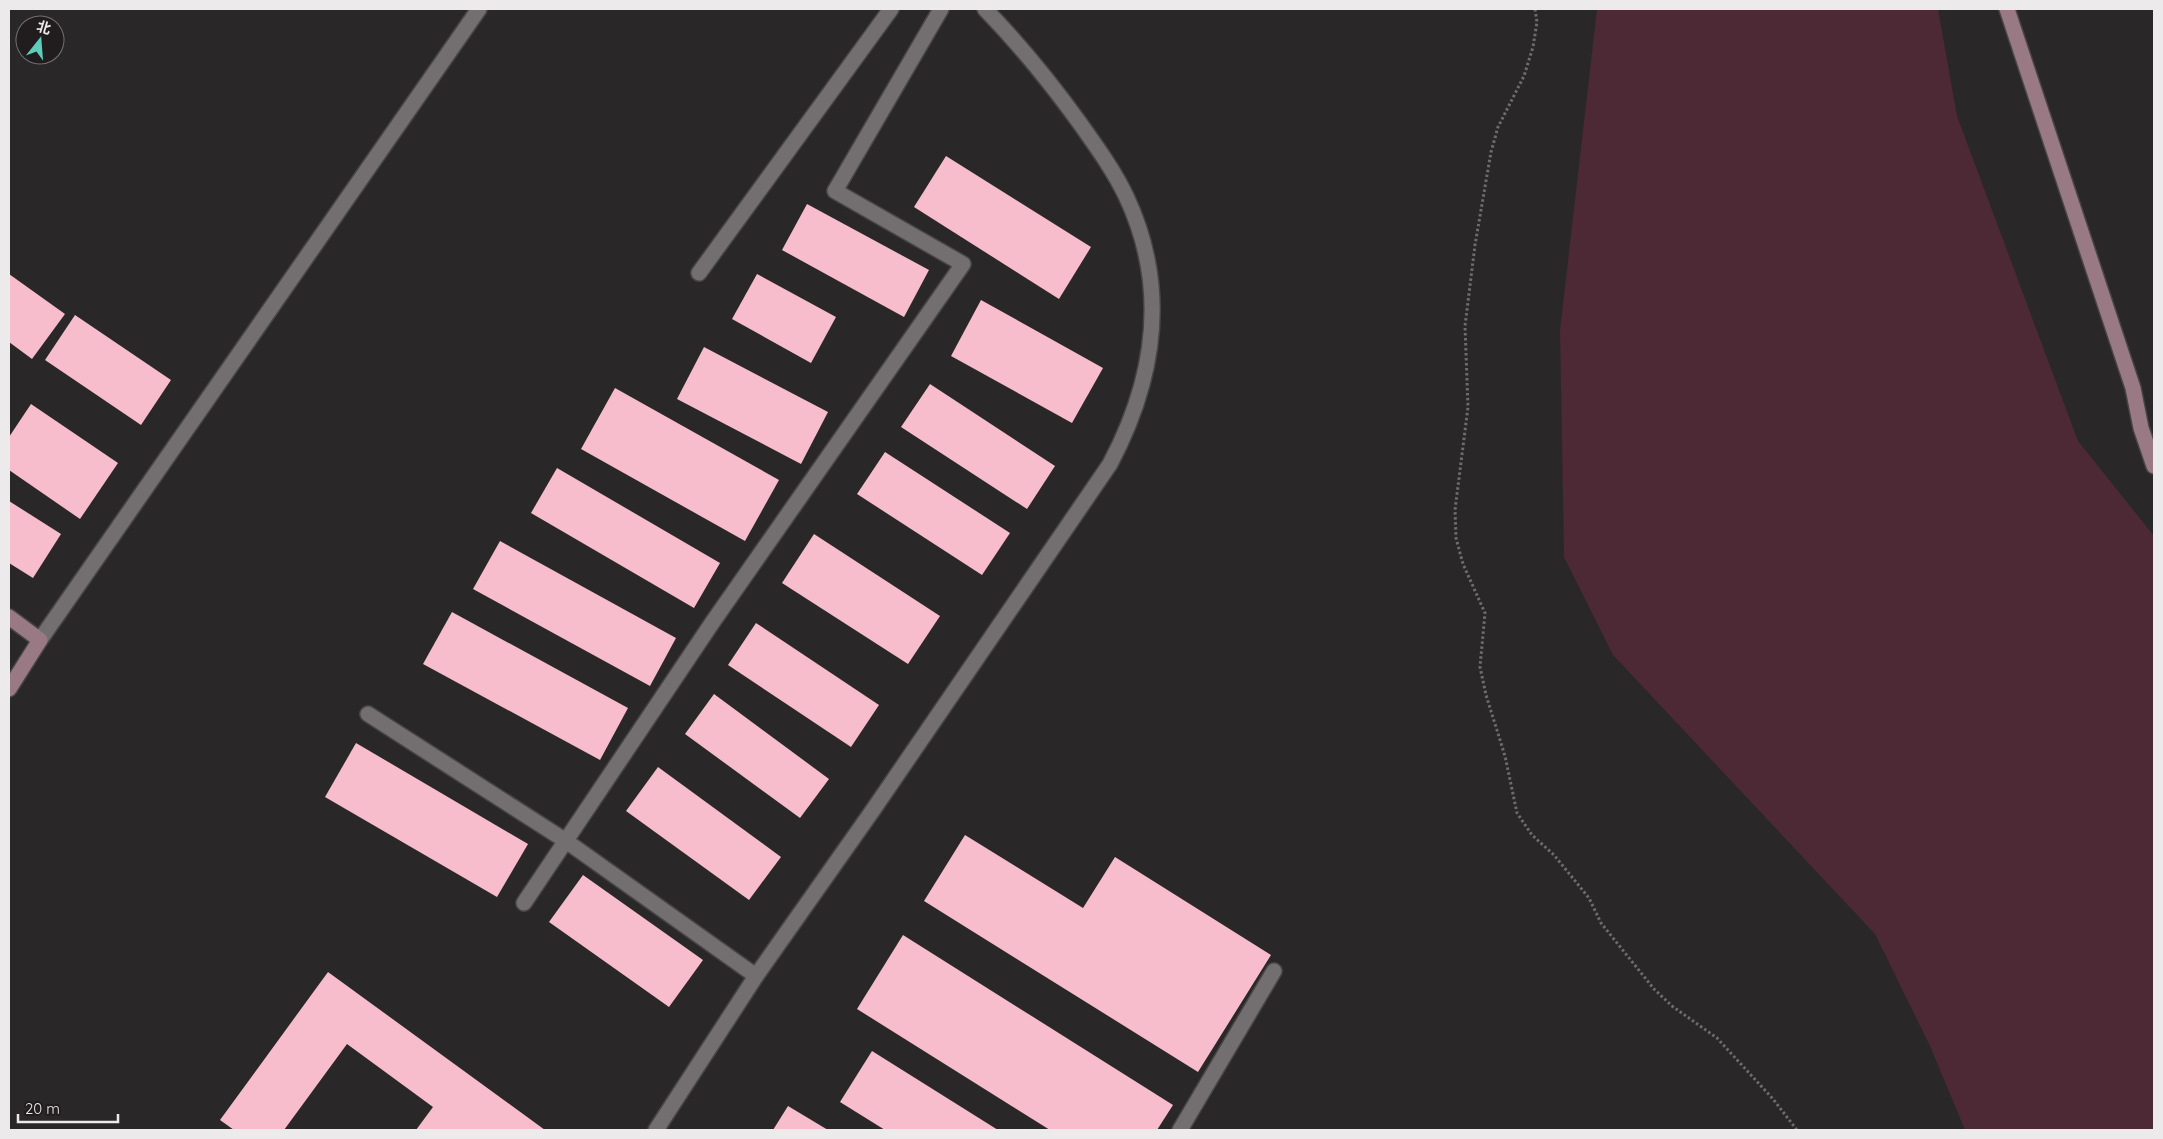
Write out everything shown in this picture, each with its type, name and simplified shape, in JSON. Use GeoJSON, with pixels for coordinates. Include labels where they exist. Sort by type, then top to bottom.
{"type":"FeatureCollection","features":[{"type":"Feature","properties":{"kind":"street"},"geometry":{"type":"LineString","coordinates":[[9,689],[40,640],[479,9]]}},
{"type":"Feature","properties":{"kind":"street"},"geometry":{"type":"LineString","coordinates":[[700,273],[891,9]]}},
{"type":"Feature","properties":{"kind":"street"},"geometry":{"type":"LineString","coordinates":[[524,903],[712,624],[963,264],[835,191],[941,9]]}},
{"type":"Feature","properties":{"kind":"street"},"geometry":{"type":"LineString","coordinates":[[656,1130],[756,976],[873,810],[1110,464],[1127,432],[1140,398],[1149,361],[1152,325],[1151,288],[1145,252],[1137,224],[1112,170],[1058,92],[1017,42],[985,9]]}},
{"type":"Feature","properties":{"kind":"street"},"geometry":{"type":"LineString","coordinates":[[2007,9],[2133,388],[2141,428],[2154,466]]}},
{"type":"Feature","properties":{"kind":"street"},"geometry":{"type":"LineString","coordinates":[[9,617],[40,640]]}},
{"type":"Feature","properties":{"kind":"street"},"geometry":{"type":"LineString","coordinates":[[368,714],[566,841],[756,976]]}},
{"type":"Feature","properties":{"kind":"street"},"geometry":{"type":"LineString","coordinates":[[1180,1130],[1274,971]]}},
{"type":"Feature","properties":{"kind":"path"},"geometry":{"type":"LineString","coordinates":[[1536,9],[1537,22],[1533,47],[1524,76],[1498,127],[1491,152],[1475,245],[1465,326],[1468,407],[1454,510],[1456,538],[1463,564],[1485,613],[1480,668],[1486,695],[1506,756],[1517,814],[1532,835],[1554,855],[1589,898],[1601,923],[1654,989],[1672,1006],[1717,1038],[1773,1099],[1797,1130]]}},
{"type":"Feature","properties":{"kind":"shaded area"},"geometry":{"type":"Polygon","coordinates":[[[1597,9],[1938,9],[1957,116],[2078,441],[2154,536],[2154,1130],[1965,1130],[1930,1046],[1875,934],[1613,655],[1564,557],[1560,330],[1597,9]]]}},
{"type":"Feature","properties":{"kind":"building"},"geometry":{"type":"Polygon","coordinates":[[[946,156],[1091,247],[1059,299],[914,207],[946,156]]]}},
{"type":"Feature","properties":{"kind":"building"},"geometry":{"type":"Polygon","coordinates":[[[807,204],[929,270],[904,317],[782,250],[807,204]]]}},
{"type":"Feature","properties":{"kind":"building"},"geometry":{"type":"Polygon","coordinates":[[[9,274],[65,314],[32,359],[9,342],[9,274]]]}},
{"type":"Feature","properties":{"kind":"building"},"geometry":{"type":"Polygon","coordinates":[[[757,274],[836,317],[811,363],[732,319],[757,274]]]}},
{"type":"Feature","properties":{"kind":"building"},"geometry":{"type":"Polygon","coordinates":[[[981,300],[1103,368],[1072,423],[951,356],[981,300]]]}},
{"type":"Feature","properties":{"kind":"building"},"geometry":{"type":"Polygon","coordinates":[[[75,315],[171,380],[141,425],[45,360],[75,315]]]}},
{"type":"Feature","properties":{"kind":"building"},"geometry":{"type":"Polygon","coordinates":[[[704,347],[828,412],[801,464],[677,399],[704,347]]]}},
{"type":"Feature","properties":{"kind":"building"},"geometry":{"type":"Polygon","coordinates":[[[930,384],[1055,466],[1027,509],[901,427],[930,384]]]}},
{"type":"Feature","properties":{"kind":"building"},"geometry":{"type":"Polygon","coordinates":[[[615,388],[779,480],[745,541],[581,449],[615,388]]]}},
{"type":"Feature","properties":{"kind":"building"},"geometry":{"type":"Polygon","coordinates":[[[31,404],[118,463],[80,519],[9,470],[9,437],[31,404]]]}},
{"type":"Feature","properties":{"kind":"building"},"geometry":{"type":"Polygon","coordinates":[[[885,452],[1010,533],[982,575],[857,494],[885,452]]]}},
{"type":"Feature","properties":{"kind":"building"},"geometry":{"type":"Polygon","coordinates":[[[557,468],[720,563],[694,608],[531,513],[557,468]]]}},
{"type":"Feature","properties":{"kind":"building"},"geometry":{"type":"Polygon","coordinates":[[[9,501],[61,534],[33,578],[9,563],[9,501]]]}},
{"type":"Feature","properties":{"kind":"building"},"geometry":{"type":"Polygon","coordinates":[[[814,534],[940,616],[908,664],[782,583],[814,534]]]}},
{"type":"Feature","properties":{"kind":"building"},"geometry":{"type":"Polygon","coordinates":[[[500,541],[676,638],[650,686],[473,589],[500,541]]]}},
{"type":"Feature","properties":{"kind":"building"},"geometry":{"type":"Polygon","coordinates":[[[452,612],[628,708],[600,760],[423,664],[452,612]]]}},
{"type":"Feature","properties":{"kind":"building"},"geometry":{"type":"Polygon","coordinates":[[[756,623],[879,705],[851,747],[728,665],[756,623]]]}},
{"type":"Feature","properties":{"kind":"building"},"geometry":{"type":"Polygon","coordinates":[[[714,694],[829,779],[800,818],[685,734],[714,694]]]}},
{"type":"Feature","properties":{"kind":"building"},"geometry":{"type":"Polygon","coordinates":[[[356,743],[528,844],[497,897],[325,797],[356,743]]]}},
{"type":"Feature","properties":{"kind":"building"},"geometry":{"type":"Polygon","coordinates":[[[658,767],[781,857],[749,900],[626,811],[658,767]]]}},
{"type":"Feature","properties":{"kind":"building"},"geometry":{"type":"Polygon","coordinates":[[[965,835],[1083,908],[1115,857],[1271,955],[1198,1072],[924,901],[965,835]]]}},
{"type":"Feature","properties":{"kind":"building"},"geometry":{"type":"Polygon","coordinates":[[[583,875],[703,960],[669,1007],[549,922],[583,875]]]}},
{"type":"Feature","properties":{"kind":"building"},"geometry":{"type":"Polygon","coordinates":[[[903,935],[1173,1105],[1157,1130],[1050,1130],[857,1009],[903,935]]]}},
{"type":"Feature","properties":{"kind":"building"},"geometry":{"type":"Polygon","coordinates":[[[328,972],[545,1130],[416,1130],[433,1107],[347,1044],[284,1130],[234,1130],[220,1120],[328,972]]]}},
{"type":"Feature","properties":{"kind":"building"},"geometry":{"type":"Polygon","coordinates":[[[872,1051],[998,1130],[885,1130],[840,1102],[872,1051]]]}},
{"type":"Feature","properties":{"kind":"building"},"geometry":{"type":"Polygon","coordinates":[[[788,1106],[828,1130],[773,1130],[788,1106]]]}}]}
